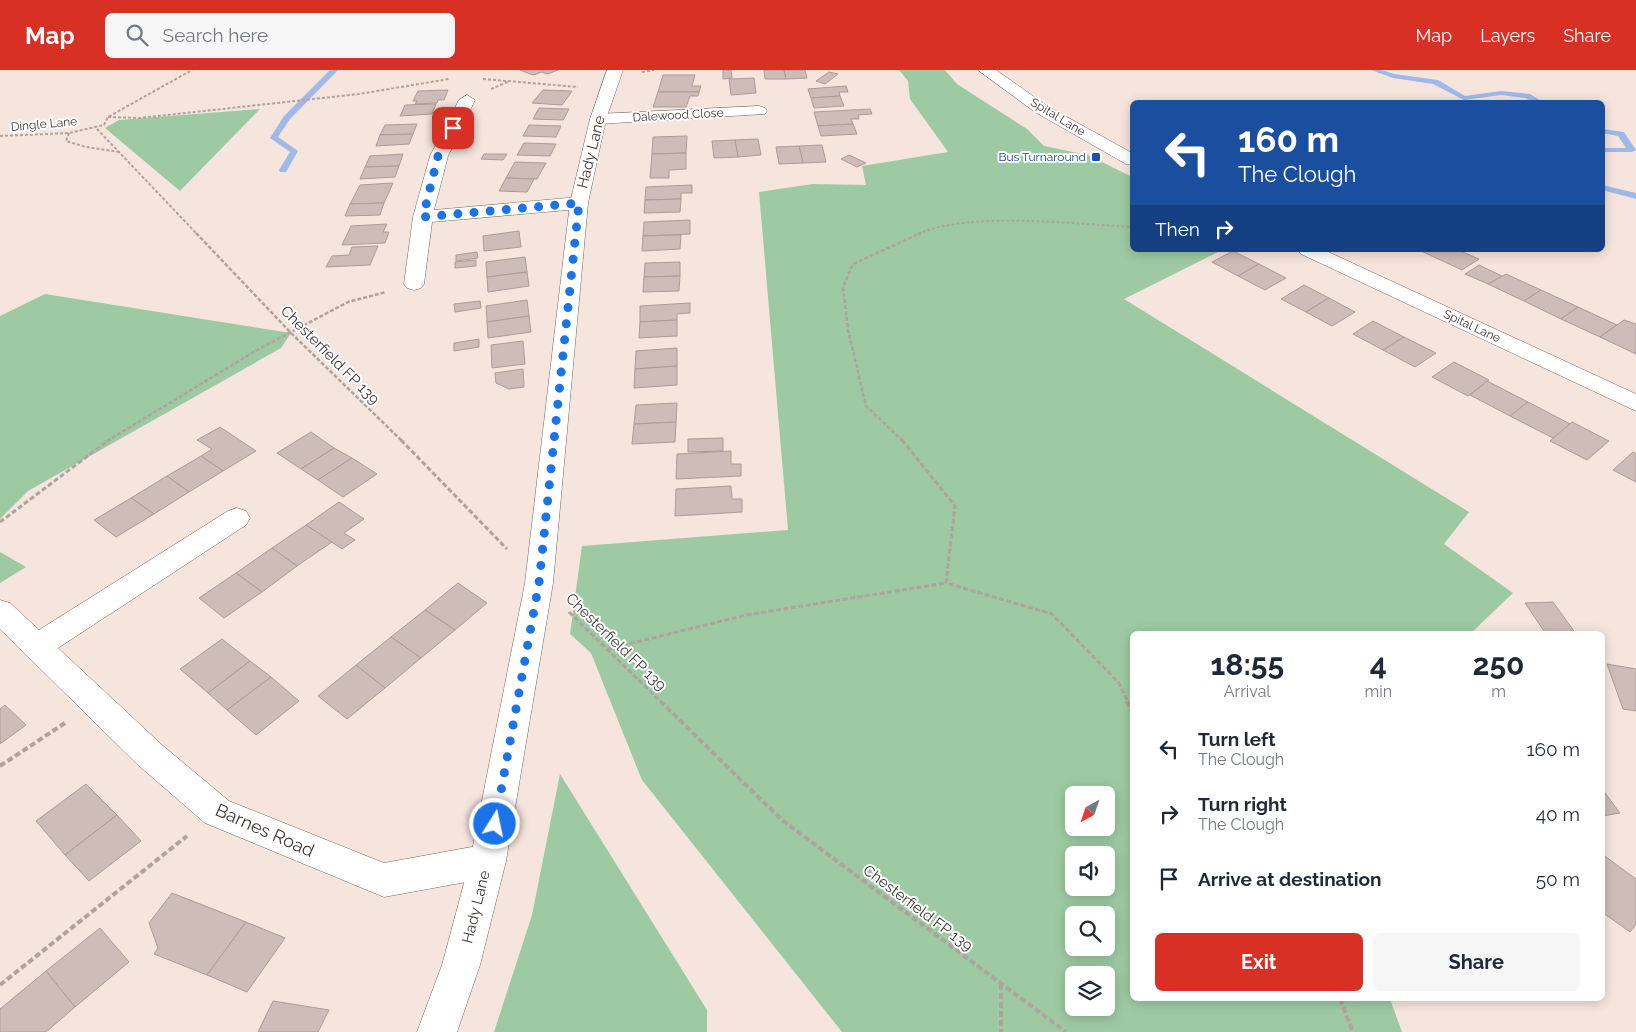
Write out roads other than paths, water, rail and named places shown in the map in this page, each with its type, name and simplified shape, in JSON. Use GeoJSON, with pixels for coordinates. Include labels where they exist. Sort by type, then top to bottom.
{"type":"FeatureCollection","features":[{"type":"Feature","properties":{"kind":"street","name":"Hady Lane"},"geometry":{"type":"LineString","coordinates":[[437,1032],[462,965],[488,861],[539,583],[579,203],[598,119],[615,70]]}},
{"type":"Feature","properties":{"kind":"street","name":"Spital Lane"},"geometry":{"type":"LineString","coordinates":[[986,70],[1041,108],[1130,159]]}},
{"type":"Feature","properties":{"kind":"street"},"geometry":{"type":"LineString","coordinates":[[414,284],[423,217],[438,156],[467,100]]}},
{"type":"Feature","properties":{"kind":"street","name":"Dalewood Close"},"geometry":{"type":"LineString","coordinates":[[598,119],[759,111]]}},
{"type":"Feature","properties":{"kind":"street"},"geometry":{"type":"LineString","coordinates":[[423,217],[579,203]]}},
{"type":"Feature","properties":{"kind":"street","name":"Spital Lane"},"geometry":{"type":"LineString","coordinates":[[1312,252],[1636,403]]}},
{"type":"Feature","properties":{"kind":"street"},"geometry":{"type":"LineString","coordinates":[[38,646],[237,518]]}},
{"type":"Feature","properties":{"kind":"street","name":"Barnes Road"},"geometry":{"type":"LineString","coordinates":[[0,611],[95,703],[217,812],[384,880],[488,861]]}},
{"type":"Feature","properties":{"kind":"waterway"},"geometry":{"type":"LineString","coordinates":[[283,170],[294,151],[274,138],[287,118],[334,70]]}},
{"type":"Feature","properties":{"kind":"waterway"},"geometry":{"type":"LineString","coordinates":[[1375,70],[1393,76],[1435,82],[1464,98],[1501,93],[1527,96],[1535,100]]}},
{"type":"Feature","properties":{"kind":"waterway"},"geometry":{"type":"LineString","coordinates":[[1605,131],[1621,134],[1632,150],[1605,150]]}},
{"type":"Feature","properties":{"kind":"waterway"},"geometry":{"type":"LineString","coordinates":[[1605,188],[1636,196]]}},
{"type":"Feature","properties":{"kind":"place","name":"Bus Turnaround"},"geometry":{"type":"Point","coordinates":[1096,157]}}]}
